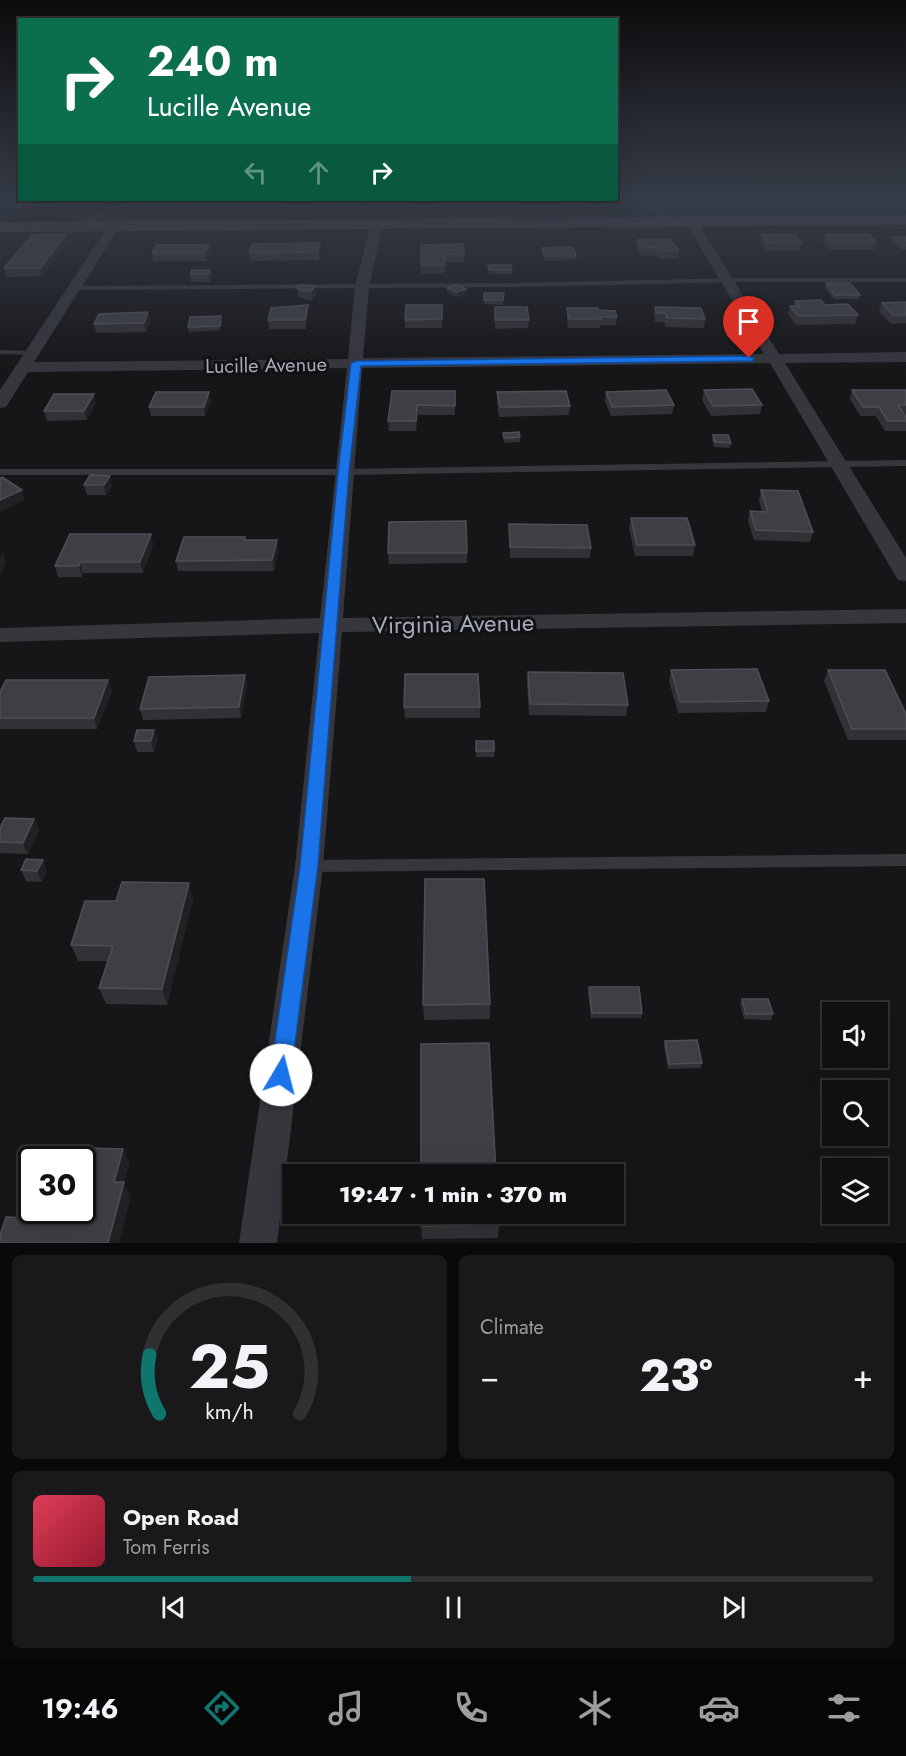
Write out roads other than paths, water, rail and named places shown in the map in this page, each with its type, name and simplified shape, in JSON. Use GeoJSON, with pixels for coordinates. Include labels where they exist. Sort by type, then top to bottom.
{"type":"FeatureCollection","features":[{"type":"Feature","properties":{"kind":"street"},"geometry":{"type":"LineString","coordinates":[[0,403],[93,258]]}},
{"type":"Feature","properties":{"kind":"street"},"geometry":{"type":"LineString","coordinates":[[258,1243],[309,866],[343,472],[356,363],[362,286],[369,258]]}},
{"type":"Feature","properties":{"kind":"street"},"geometry":{"type":"LineString","coordinates":[[713,258],[772,358],[906,575]]}},
{"type":"Feature","properties":{"kind":"street","name":"Lucille Avenue"},"geometry":{"type":"LineString","coordinates":[[27,360],[356,363],[906,357]]}},
{"type":"Feature","properties":{"kind":"street","name":"Virginia Avenue"},"geometry":{"type":"LineString","coordinates":[[0,635],[330,626],[906,616]]}},
{"type":"Feature","properties":{"kind":"lane"},"geometry":{"type":"LineString","coordinates":[[74,288],[906,280]]}},
{"type":"Feature","properties":{"kind":"lane"},"geometry":{"type":"LineString","coordinates":[[0,352],[27,360]]}},
{"type":"Feature","properties":{"kind":"lane"},"geometry":{"type":"LineString","coordinates":[[0,472],[343,472],[906,463]]}},
{"type":"Feature","properties":{"kind":"lane"},"geometry":{"type":"LineString","coordinates":[[309,866],[906,860]]}}]}
